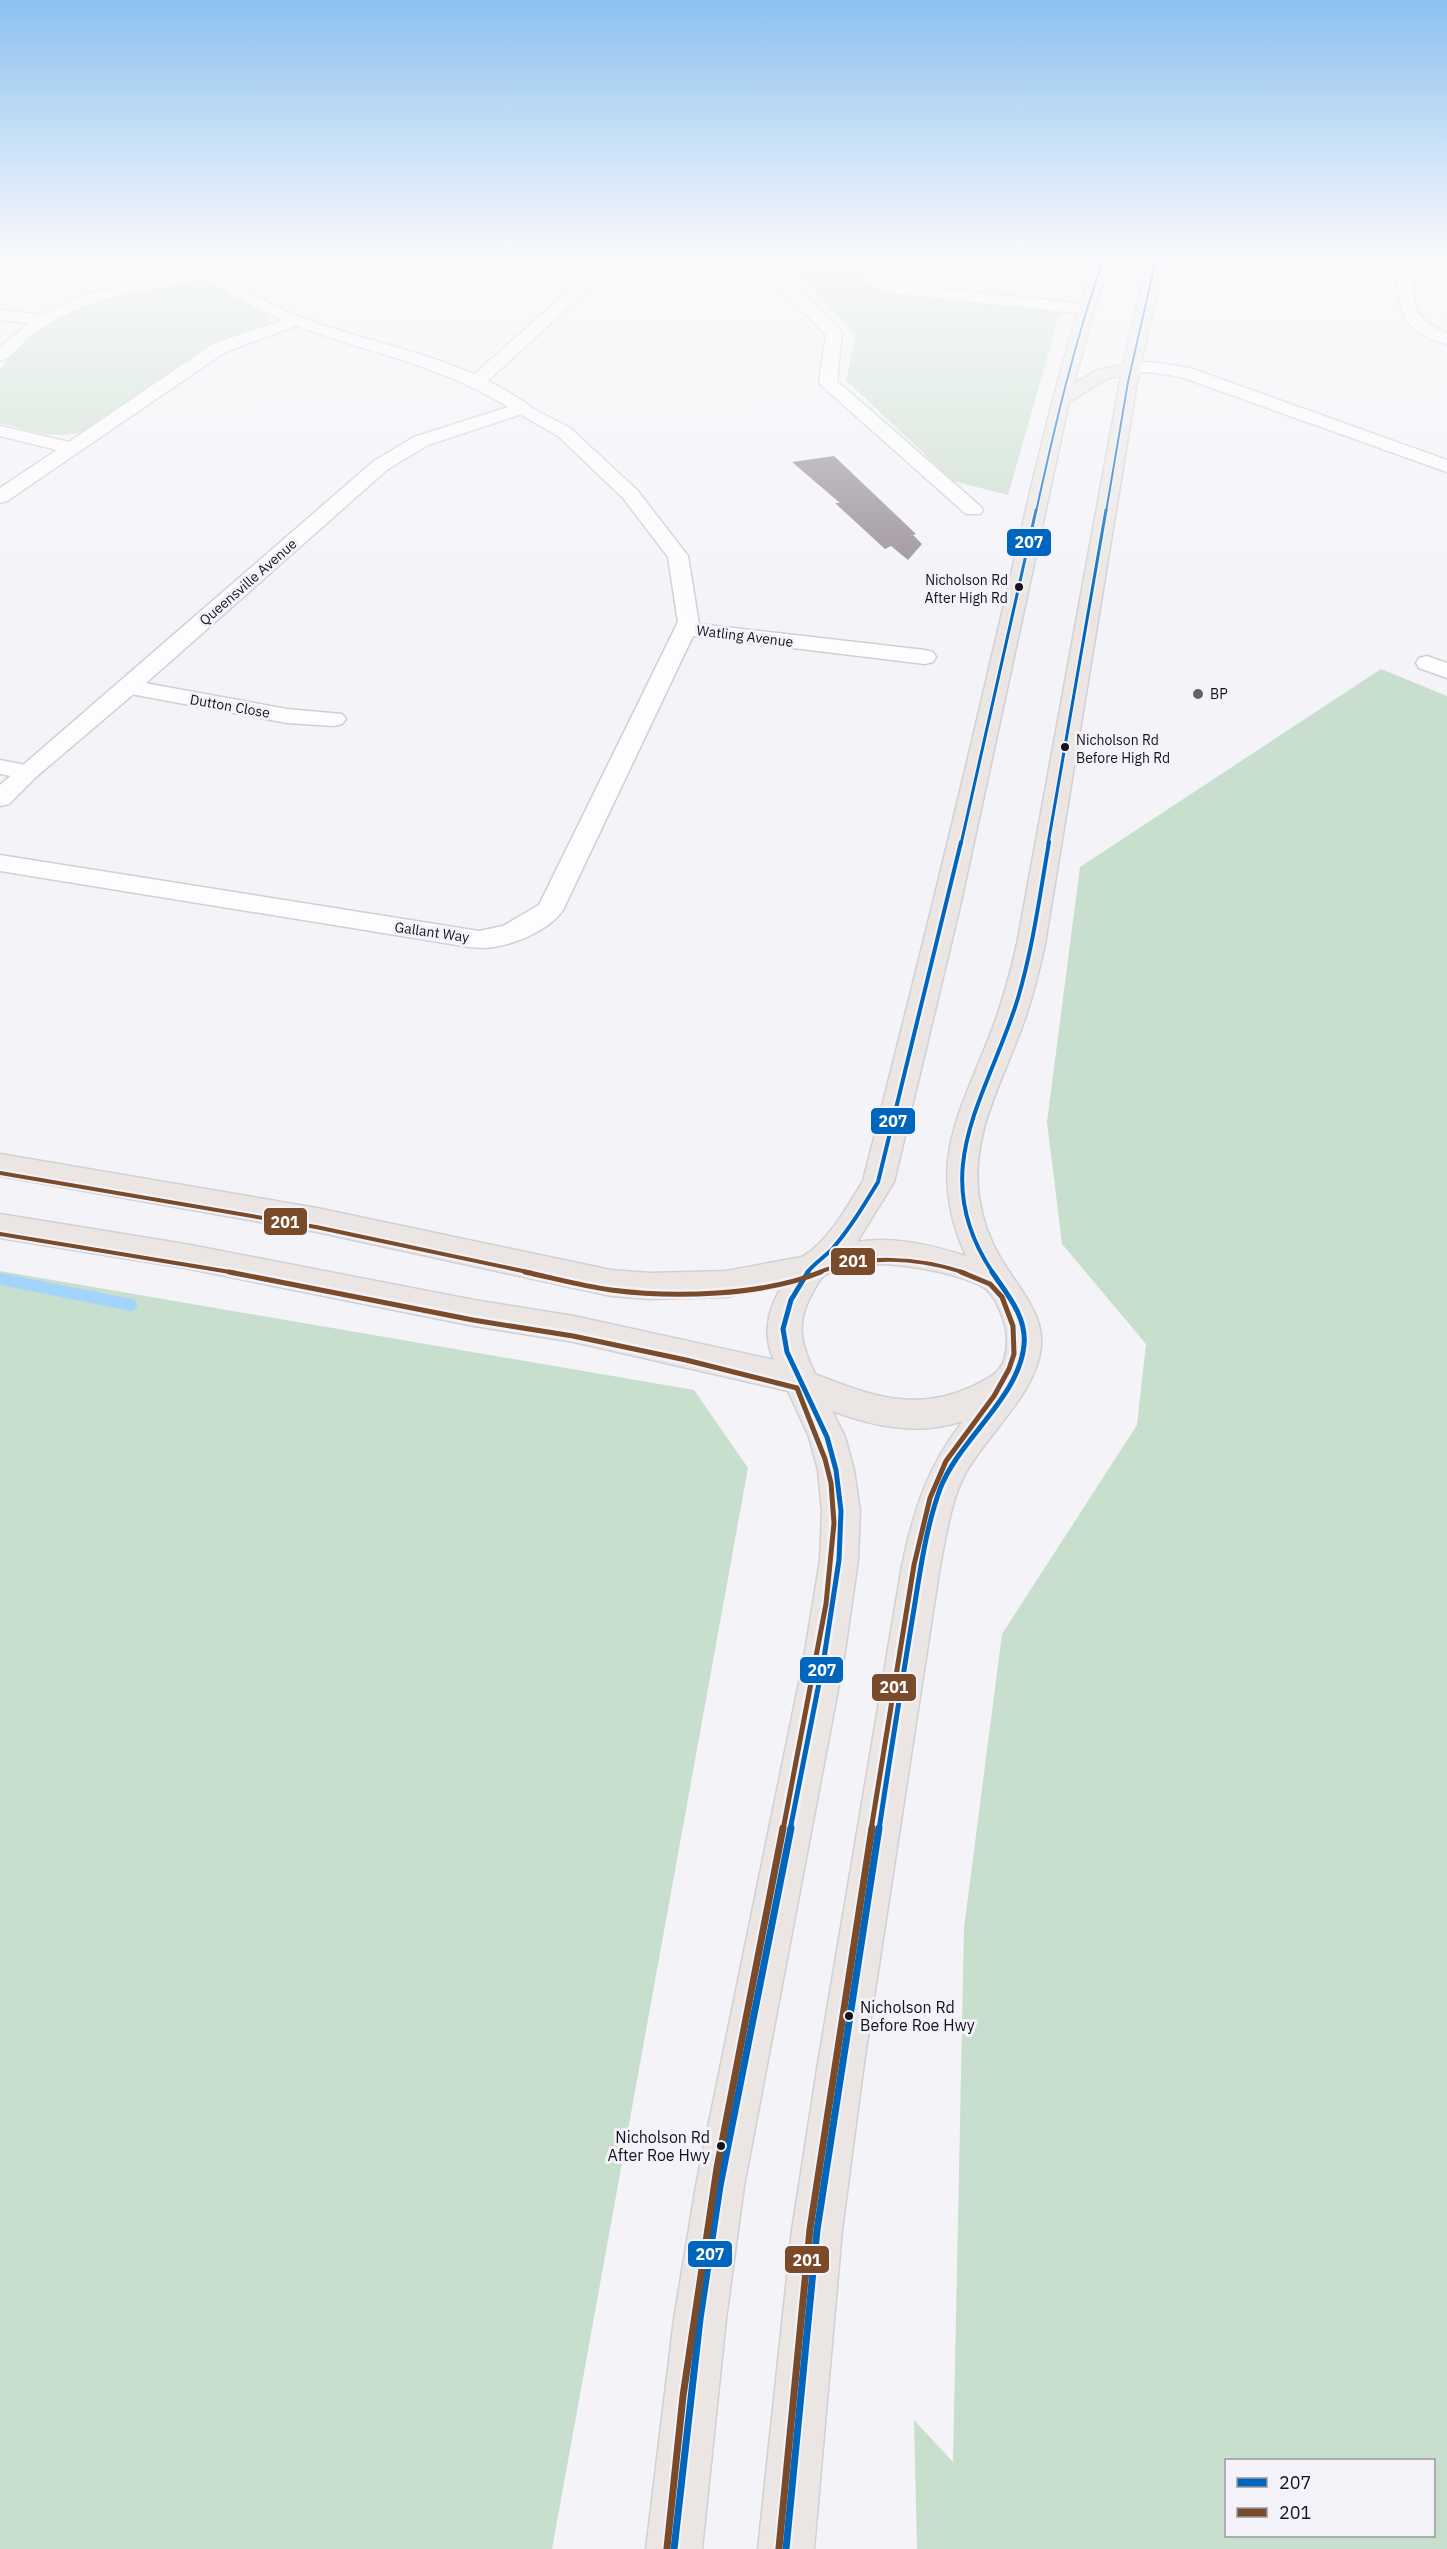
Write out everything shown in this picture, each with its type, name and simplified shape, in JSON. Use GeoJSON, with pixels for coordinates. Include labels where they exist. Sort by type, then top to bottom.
{"type":"FeatureCollection","features":[{"type":"Feature","properties":{"kind":"main road"},"geometry":{"type":"LineString","coordinates":[[674,2549],[700,2319],[720,2186],[824,1658],[839,1560],[841,1511],[836,1470],[826,1437],[786,1352],[783,1329],[790,1300],[816,1265],[851,1227],[878,1182],[948,902],[1068,374]]}},
{"type":"Feature","properties":{"kind":"main road"},"geometry":{"type":"LineString","coordinates":[[1061,400],[1103,374]]}},
{"type":"Feature","properties":{"kind":"main road"},"geometry":{"type":"LineString","coordinates":[[786,2549],[817,2230],[841,2063],[921,1566],[932,1515],[951,1467],[1005,1387],[1022,1354],[1023,1331],[1017,1311],[996,1280],[971,1229],[963,1195],[962,1166],[967,1132],[1009,1026],[1031,944],[1131,374]]}},
{"type":"Feature","properties":{"kind":"main road"},"geometry":{"type":"LineString","coordinates":[[0,1165],[305,1218],[452,1247],[611,1283],[650,1286],[726,1284],[860,1254],[891,1252],[954,1263],[996,1280]]}},
{"type":"Feature","properties":{"kind":"main road"},"geometry":{"type":"LineString","coordinates":[[0,1226],[185,1256],[474,1313],[574,1329],[688,1353],[801,1382],[842,1401],[891,1415],[938,1414],[969,1404],[1005,1387]]}},
{"type":"Feature","properties":{"kind":"street"},"geometry":{"type":"LineString","coordinates":[[0,497],[181,374]]}},
{"type":"Feature","properties":{"kind":"street","name":"Watling Avenue"},"geometry":{"type":"LineString","coordinates":[[456,374],[477,381],[564,432],[630,494],[678,556],[689,622],[686,629],[925,657]]}},
{"type":"Feature","properties":{"kind":"street"},"geometry":{"type":"LineString","coordinates":[[477,381],[485,374]]}},
{"type":"Feature","properties":{"kind":"street"},"geometry":{"type":"LineString","coordinates":[[829,374],[828,382],[973,510]]}},
{"type":"Feature","properties":{"kind":"street"},"geometry":{"type":"LineString","coordinates":[[1143,374],[1203,380],[1447,466]]}},
{"type":"Feature","properties":{"kind":"street","name":"Queensville Avenue"},"geometry":{"type":"LineString","coordinates":[[0,799],[27,772],[128,687],[381,465],[421,441],[522,408]]}},
{"type":"Feature","properties":{"kind":"street"},"geometry":{"type":"LineString","coordinates":[[0,430],[72,448]]}},
{"type":"Feature","properties":{"kind":"street","name":"Gallant Way"},"geometry":{"type":"LineString","coordinates":[[0,863],[446,935],[488,940],[503,935],[539,918],[549,910],[686,629]]}},
{"type":"Feature","properties":{"kind":"street","name":"Dutton Close"},"geometry":{"type":"LineString","coordinates":[[128,687],[287,716],[334,719]]}},
{"type":"Feature","properties":{"kind":"street"},"geometry":{"type":"LineString","coordinates":[[0,767],[27,772]]}},
{"type":"Feature","properties":{"kind":"green space"},"geometry":{"type":"Polygon","coordinates":[[[0,374],[170,374],[87,431],[53,435],[0,423],[0,374]]]}},
{"type":"Feature","properties":{"kind":"green space"},"geometry":{"type":"Polygon","coordinates":[[[847,374],[1042,374],[1008,495],[953,481],[846,380],[847,374]]]}},
{"type":"Feature","properties":{"kind":"green space"},"geometry":{"type":"Polygon","coordinates":[[[1381,669],[1447,696],[1447,2549],[917,2549],[914,2420],[953,2462],[964,1928],[1002,1634],[1137,1425],[1146,1344],[1062,1244],[1047,1122],[1080,867],[1381,669]]]}},
{"type":"Feature","properties":{"kind":"green space"},"geometry":{"type":"Polygon","coordinates":[[[0,1271],[694,1390],[748,1468],[552,2549],[0,2549],[0,1271]]]}},
{"type":"Feature","properties":{"kind":"building"},"geometry":{"type":"Polygon","coordinates":[[[834,456],[916,534],[913,535],[922,544],[908,560],[891,546],[885,549],[835,503],[840,503],[792,462],[834,456]]]}},
{"type":"Feature","properties":{"kind":"waterway"},"geometry":{"type":"LineString","coordinates":[[0,1279],[131,1305]]}},
{"type":"Feature","properties":{"kind":"transit line","name":"207"},"geometry":{"type":"LineString","coordinates":[[674,2549],[700,2319],[720,2186],[824,1658],[839,1560],[841,1511],[836,1470],[827,1437],[787,1352],[783,1329],[791,1300],[810,1268],[822,1261],[851,1227],[878,1182],[948,902],[1068,374]]}},
{"type":"Feature","properties":{"kind":"transit line","name":"207"},"geometry":{"type":"LineString","coordinates":[[786,2549],[817,2230],[841,2063],[921,1566],[932,1514],[945,1478],[960,1452],[994,1408],[1013,1378],[1024,1346],[1024,1334],[1017,1310],[983,1257],[968,1220],[963,1197],[964,1152],[968,1131],[982,1089],[1015,1007],[1031,944],[1130,374]]}},
{"type":"Feature","properties":{"kind":"transit line","name":"201"},"geometry":{"type":"LineString","coordinates":[[0,1173],[316,1227],[610,1290],[670,1294],[714,1293],[795,1280],[851,1262],[888,1260],[944,1267],[977,1277],[990,1284],[1002,1297],[1011,1316],[1015,1336],[1014,1354],[1002,1383],[946,1461],[934,1485],[914,1565],[834,2062],[810,2229],[779,2548]]}},
{"type":"Feature","properties":{"kind":"transit line","name":"201"},"geometry":{"type":"LineString","coordinates":[[0,1234],[184,1263],[473,1320],[573,1336],[686,1360],[797,1388],[821,1447],[831,1483],[834,1523],[832,1563],[819,1643],[717,2168],[683,2396],[667,2548]]}},
{"type":"Feature","properties":{"kind":"place","name":"Nicholson Rd After High Rd"},"geometry":{"type":"Point","coordinates":[1019,587]}},
{"type":"Feature","properties":{"kind":"place","name":"BP"},"geometry":{"type":"Point","coordinates":[1198,694]}},
{"type":"Feature","properties":{"kind":"place","name":"Nicholson Rd Before High Rd"},"geometry":{"type":"Point","coordinates":[1065,747]}},
{"type":"Feature","properties":{"kind":"place","name":"Nicholson Rd Before Roe Hwy"},"geometry":{"type":"Point","coordinates":[849,2016]}},
{"type":"Feature","properties":{"kind":"place","name":"Nicholson Rd After Roe Hwy"},"geometry":{"type":"Point","coordinates":[721,2146]}}]}
